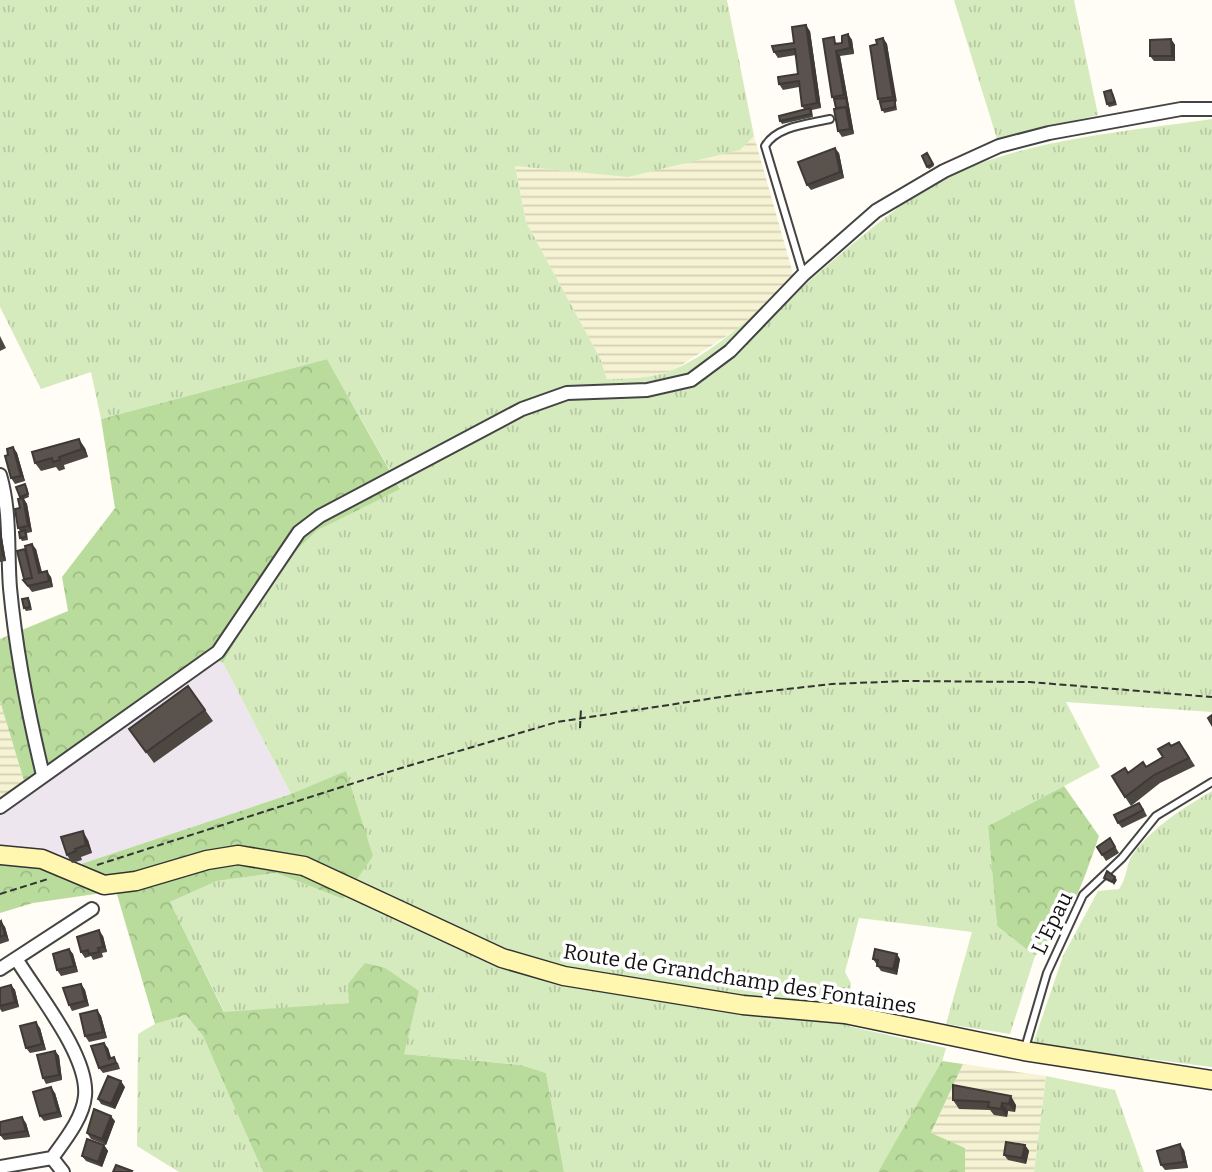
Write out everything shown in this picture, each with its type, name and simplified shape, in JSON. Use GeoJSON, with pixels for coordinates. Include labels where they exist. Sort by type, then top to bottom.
{"type":"FeatureCollection","features":[{"type":"Feature","properties":{"kind":"street"},"geometry":{"type":"LineString","coordinates":[[0,807],[218,652],[299,532],[320,516],[533,405],[567,393],[647,390],[691,380],[730,351],[803,275],[876,211],[932,177],[999,146],[1049,133],[1181,109],[1212,109]]}},
{"type":"Feature","properties":{"kind":"street"},"geometry":{"type":"LineString","coordinates":[[0,475],[10,532],[10,584],[20,678],[43,775]]}},
{"type":"Feature","properties":{"kind":"street","name":"Route de Grandchamp des Fontaines"},"geometry":{"type":"LineString","coordinates":[[0,855],[33,857],[104,885],[120,885],[206,860],[239,855],[271,858],[304,866],[502,958],[534,969],[702,999],[845,1014],[1024,1051],[1212,1080]]}},
{"type":"Feature","properties":{"kind":"street"},"geometry":{"type":"LineString","coordinates":[[0,969],[92,909]]}},
{"type":"Feature","properties":{"kind":"street"},"geometry":{"type":"LineString","coordinates":[[0,1167],[52,1158],[73,1128],[85,1096],[82,1068],[17,960]]}},
{"type":"Feature","properties":{"kind":"street"},"geometry":{"type":"LineString","coordinates":[[52,1158],[63,1172]]}},
{"type":"Feature","properties":{"kind":"lane"},"geometry":{"type":"LineString","coordinates":[[803,275],[765,146],[771,136],[779,132],[830,119]]}},
{"type":"Feature","properties":{"kind":"lane","name":"L'Epau"},"geometry":{"type":"LineString","coordinates":[[1024,1051],[1048,973],[1083,895],[1122,858],[1156,816],[1212,782]]}},
{"type":"Feature","properties":{"kind":"path"},"geometry":{"type":"LineString","coordinates":[[97,865],[398,769],[557,722],[734,695],[832,684],[905,681],[1030,682],[1212,697]]}},
{"type":"Feature","properties":{"kind":"path"},"geometry":{"type":"LineString","coordinates":[[580,728],[581,708]]}},
{"type":"Feature","properties":{"kind":"path"},"geometry":{"type":"LineString","coordinates":[[0,894],[73,873]]}},
{"type":"Feature","properties":{"kind":"shaded area"},"geometry":{"type":"Polygon","coordinates":[[[754,136],[794,277],[739,328],[672,371],[647,377],[607,379],[600,358],[526,222],[515,166],[569,171],[739,150],[754,136]]]}},
{"type":"Feature","properties":{"kind":"shaded area"},"geometry":{"type":"Polygon","coordinates":[[[207,654],[223,663],[291,794],[72,867],[0,862],[0,802],[207,654]]]}},
{"type":"Feature","properties":{"kind":"shaded area"},"geometry":{"type":"Polygon","coordinates":[[[0,701],[25,784],[0,802],[0,701]]]}},
{"type":"Feature","properties":{"kind":"shaded area"},"geometry":{"type":"Polygon","coordinates":[[[963,1064],[1046,1076],[1034,1172],[965,1172],[965,1148],[931,1134],[963,1064]]]}},
{"type":"Feature","properties":{"kind":"green space"},"geometry":{"type":"Polygon","coordinates":[[[0,0],[727,0],[754,136],[740,150],[628,177],[515,166],[526,222],[600,358],[607,379],[657,375],[690,362],[737,329],[794,277],[798,290],[902,205],[938,182],[969,168],[1036,147],[1212,119],[1212,712],[1066,702],[1100,767],[988,826],[997,926],[1035,956],[1010,1034],[946,1024],[972,932],[859,918],[845,972],[851,983],[848,1026],[946,1048],[940,1068],[878,1172],[564,1172],[546,1073],[521,1065],[404,1054],[349,1003],[225,1013],[170,902],[217,881],[276,873],[343,899],[353,795],[346,772],[291,794],[223,663],[278,567],[318,530],[400,488],[327,359],[101,419],[91,372],[41,389],[0,307],[0,0]]]}},
{"type":"Feature","properties":{"kind":"green space"},"geometry":{"type":"Polygon","coordinates":[[[954,0],[1074,0],[1098,115],[997,139],[954,0]]]}},
{"type":"Feature","properties":{"kind":"green space"},"geometry":{"type":"Polygon","coordinates":[[[327,359],[400,489],[318,530],[278,567],[223,663],[207,654],[25,784],[0,701],[0,639],[68,611],[62,577],[115,508],[101,419],[327,359]]]}},
{"type":"Feature","properties":{"kind":"green space"},"geometry":{"type":"Polygon","coordinates":[[[346,771],[373,856],[343,899],[276,873],[217,881],[170,902],[224,1012],[349,1003],[348,984],[365,963],[385,968],[419,991],[404,1054],[521,1065],[546,1073],[564,1172],[263,1172],[203,1036],[186,1015],[155,1024],[116,891],[33,903],[0,913],[0,862],[72,867],[291,794],[346,771]]]}},
{"type":"Feature","properties":{"kind":"green space"},"geometry":{"type":"Polygon","coordinates":[[[1064,786],[1099,836],[1075,900],[1048,942],[1035,956],[997,926],[988,826],[1064,786]]]}},
{"type":"Feature","properties":{"kind":"green space"},"geometry":{"type":"Polygon","coordinates":[[[1212,791],[1212,1067],[1033,1044],[1063,956],[1098,891],[1119,889],[1133,854],[1150,834],[1212,791]]]}},
{"type":"Feature","properties":{"kind":"green space"},"geometry":{"type":"Polygon","coordinates":[[[186,1015],[203,1036],[263,1172],[179,1172],[137,1146],[138,1034],[155,1024],[186,1015]]]}},
{"type":"Feature","properties":{"kind":"green space"},"geometry":{"type":"Polygon","coordinates":[[[942,1061],[963,1064],[931,1133],[965,1148],[965,1172],[878,1172],[942,1061]]]}},
{"type":"Feature","properties":{"kind":"green space"},"geometry":{"type":"Polygon","coordinates":[[[1046,1076],[1115,1090],[1144,1172],[1034,1172],[1046,1076]]]}},
{"type":"Feature","properties":{"kind":"building"},"geometry":{"type":"Polygon","coordinates":[[[806,25],[817,103],[802,106],[799,81],[779,84],[778,77],[798,74],[795,49],[774,52],[772,46],[794,43],[792,27],[806,25]]]}},
{"type":"Feature","properties":{"kind":"building"},"geometry":{"type":"Polygon","coordinates":[[[848,34],[850,48],[836,51],[844,95],[832,97],[823,39],[834,37],[835,44],[842,43],[842,36],[848,34]]]}},
{"type":"Feature","properties":{"kind":"building"},"geometry":{"type":"Polygon","coordinates":[[[883,38],[893,97],[878,99],[870,46],[883,38]]]}},
{"type":"Feature","properties":{"kind":"building"},"geometry":{"type":"Polygon","coordinates":[[[1171,39],[1172,56],[1150,56],[1150,40],[1171,39]]]}},
{"type":"Feature","properties":{"kind":"building"},"geometry":{"type":"Polygon","coordinates":[[[1111,90],[1115,102],[1107,104],[1104,92],[1111,90]]]}},
{"type":"Feature","properties":{"kind":"building"},"geometry":{"type":"Polygon","coordinates":[[[846,98],[848,109],[836,108],[834,99],[846,98]]]}},
{"type":"Feature","properties":{"kind":"building"},"geometry":{"type":"Polygon","coordinates":[[[895,100],[895,107],[882,110],[880,102],[895,100]]]}},
{"type":"Feature","properties":{"kind":"building"},"geometry":{"type":"Polygon","coordinates":[[[846,107],[850,129],[838,131],[834,109],[846,107]]]}},
{"type":"Feature","properties":{"kind":"building"},"geometry":{"type":"Polygon","coordinates":[[[810,108],[811,114],[780,121],[779,116],[810,108]]]}},
{"type":"Feature","properties":{"kind":"building"},"geometry":{"type":"Polygon","coordinates":[[[835,148],[840,172],[807,185],[798,162],[835,148]]]}},
{"type":"Feature","properties":{"kind":"building"},"geometry":{"type":"Polygon","coordinates":[[[927,153],[933,164],[927,167],[922,156],[927,153]]]}},
{"type":"Feature","properties":{"kind":"building"},"geometry":{"type":"Polygon","coordinates":[[[79,439],[82,449],[59,457],[60,460],[53,462],[52,458],[35,463],[32,452],[79,439]]]}},
{"type":"Feature","properties":{"kind":"building"},"geometry":{"type":"Polygon","coordinates":[[[13,447],[21,476],[11,478],[5,456],[8,455],[7,449],[13,447]]]}},
{"type":"Feature","properties":{"kind":"building"},"geometry":{"type":"Polygon","coordinates":[[[25,484],[28,494],[20,497],[16,487],[25,484]]]}},
{"type":"Feature","properties":{"kind":"building"},"geometry":{"type":"Polygon","coordinates":[[[23,498],[28,526],[18,528],[15,509],[20,508],[18,499],[23,498]]]}},
{"type":"Feature","properties":{"kind":"building"},"geometry":{"type":"Polygon","coordinates":[[[25,530],[26,537],[20,538],[19,532],[25,530]]]}},
{"type":"Feature","properties":{"kind":"building"},"geometry":{"type":"Polygon","coordinates":[[[32,544],[39,573],[47,571],[49,581],[28,586],[23,580],[32,578],[25,546],[32,544]]]}},
{"type":"Feature","properties":{"kind":"building"},"geometry":{"type":"Polygon","coordinates":[[[25,549],[32,578],[24,579],[17,551],[25,549]]]}},
{"type":"Feature","properties":{"kind":"building"},"geometry":{"type":"Polygon","coordinates":[[[28,598],[30,607],[24,608],[22,599],[28,598]]]}},
{"type":"Feature","properties":{"kind":"building"},"geometry":{"type":"Polygon","coordinates":[[[188,686],[205,710],[146,752],[129,729],[188,686]]]}},
{"type":"Feature","properties":{"kind":"building"},"geometry":{"type":"Polygon","coordinates":[[[1179,742],[1189,758],[1154,775],[1125,797],[1112,776],[1125,768],[1128,773],[1143,762],[1146,767],[1163,757],[1158,749],[1169,743],[1171,746],[1179,742]]]}},
{"type":"Feature","properties":{"kind":"building"},"geometry":{"type":"Polygon","coordinates":[[[1139,803],[1143,810],[1118,823],[1114,815],[1139,803]]]}},
{"type":"Feature","properties":{"kind":"building"},"geometry":{"type":"Polygon","coordinates":[[[83,831],[86,845],[67,855],[61,837],[83,831]]]}},
{"type":"Feature","properties":{"kind":"building"},"geometry":{"type":"Polygon","coordinates":[[[1110,838],[1115,847],[1102,855],[1097,847],[1110,838]]]}},
{"type":"Feature","properties":{"kind":"building"},"geometry":{"type":"Polygon","coordinates":[[[1107,871],[1115,877],[1112,882],[1104,878],[1107,871]]]}},
{"type":"Feature","properties":{"kind":"building"},"geometry":{"type":"Polygon","coordinates":[[[0,922],[5,935],[0,937],[0,922]]]}},
{"type":"Feature","properties":{"kind":"building"},"geometry":{"type":"Polygon","coordinates":[[[99,930],[103,947],[98,948],[99,952],[81,952],[77,937],[99,930]]]}},
{"type":"Feature","properties":{"kind":"building"},"geometry":{"type":"Polygon","coordinates":[[[69,949],[74,966],[57,970],[53,954],[69,949]]]}},
{"type":"Feature","properties":{"kind":"building"},"geometry":{"type":"Polygon","coordinates":[[[875,949],[897,954],[893,969],[877,966],[878,960],[873,959],[875,949]]]}},
{"type":"Feature","properties":{"kind":"building"},"geometry":{"type":"Polygon","coordinates":[[[81,984],[85,1001],[69,1005],[63,988],[81,984]]]}},
{"type":"Feature","properties":{"kind":"building"},"geometry":{"type":"Polygon","coordinates":[[[11,985],[15,1002],[0,1006],[0,988],[11,985]]]}},
{"type":"Feature","properties":{"kind":"building"},"geometry":{"type":"Polygon","coordinates":[[[97,1010],[103,1032],[85,1036],[80,1014],[97,1010]]]}},
{"type":"Feature","properties":{"kind":"building"},"geometry":{"type":"Polygon","coordinates":[[[36,1022],[42,1044],[26,1048],[20,1026],[36,1022]]]}},
{"type":"Feature","properties":{"kind":"building"},"geometry":{"type":"Polygon","coordinates":[[[104,1043],[109,1059],[114,1057],[116,1063],[99,1068],[91,1046],[104,1043]]]}},
{"type":"Feature","properties":{"kind":"building"},"geometry":{"type":"Polygon","coordinates":[[[55,1051],[59,1075],[43,1078],[37,1055],[55,1051]]]}},
{"type":"Feature","properties":{"kind":"building"},"geometry":{"type":"Polygon","coordinates":[[[108,1076],[121,1081],[111,1104],[98,1099],[108,1076]]]}},
{"type":"Feature","properties":{"kind":"building"},"geometry":{"type":"Polygon","coordinates":[[[953,1085],[1011,1096],[1009,1104],[1002,1103],[1001,1109],[988,1107],[989,1102],[953,1100],[953,1085]]]}},
{"type":"Feature","properties":{"kind":"building"},"geometry":{"type":"Polygon","coordinates":[[[51,1087],[58,1112],[40,1116],[33,1092],[51,1087]]]}},
{"type":"Feature","properties":{"kind":"building"},"geometry":{"type":"Polygon","coordinates":[[[94,1109],[111,1116],[102,1139],[87,1133],[94,1109]]]}},
{"type":"Feature","properties":{"kind":"building"},"geometry":{"type":"Polygon","coordinates":[[[22,1117],[26,1131],[0,1135],[0,1122],[22,1117]]]}},
{"type":"Feature","properties":{"kind":"building"},"geometry":{"type":"Polygon","coordinates":[[[87,1139],[104,1145],[98,1162],[82,1156],[87,1139]]]}},
{"type":"Feature","properties":{"kind":"building"},"geometry":{"type":"Polygon","coordinates":[[[1006,1142],[1025,1145],[1022,1158],[1004,1155],[1006,1142]]]}},
{"type":"Feature","properties":{"kind":"building"},"geometry":{"type":"Polygon","coordinates":[[[1180,1144],[1184,1162],[1161,1165],[1157,1151],[1180,1144]]]}},
{"type":"Feature","properties":{"kind":"building"},"geometry":{"type":"Polygon","coordinates":[[[116,1165],[132,1171],[113,1172],[116,1165]]]}}]}
